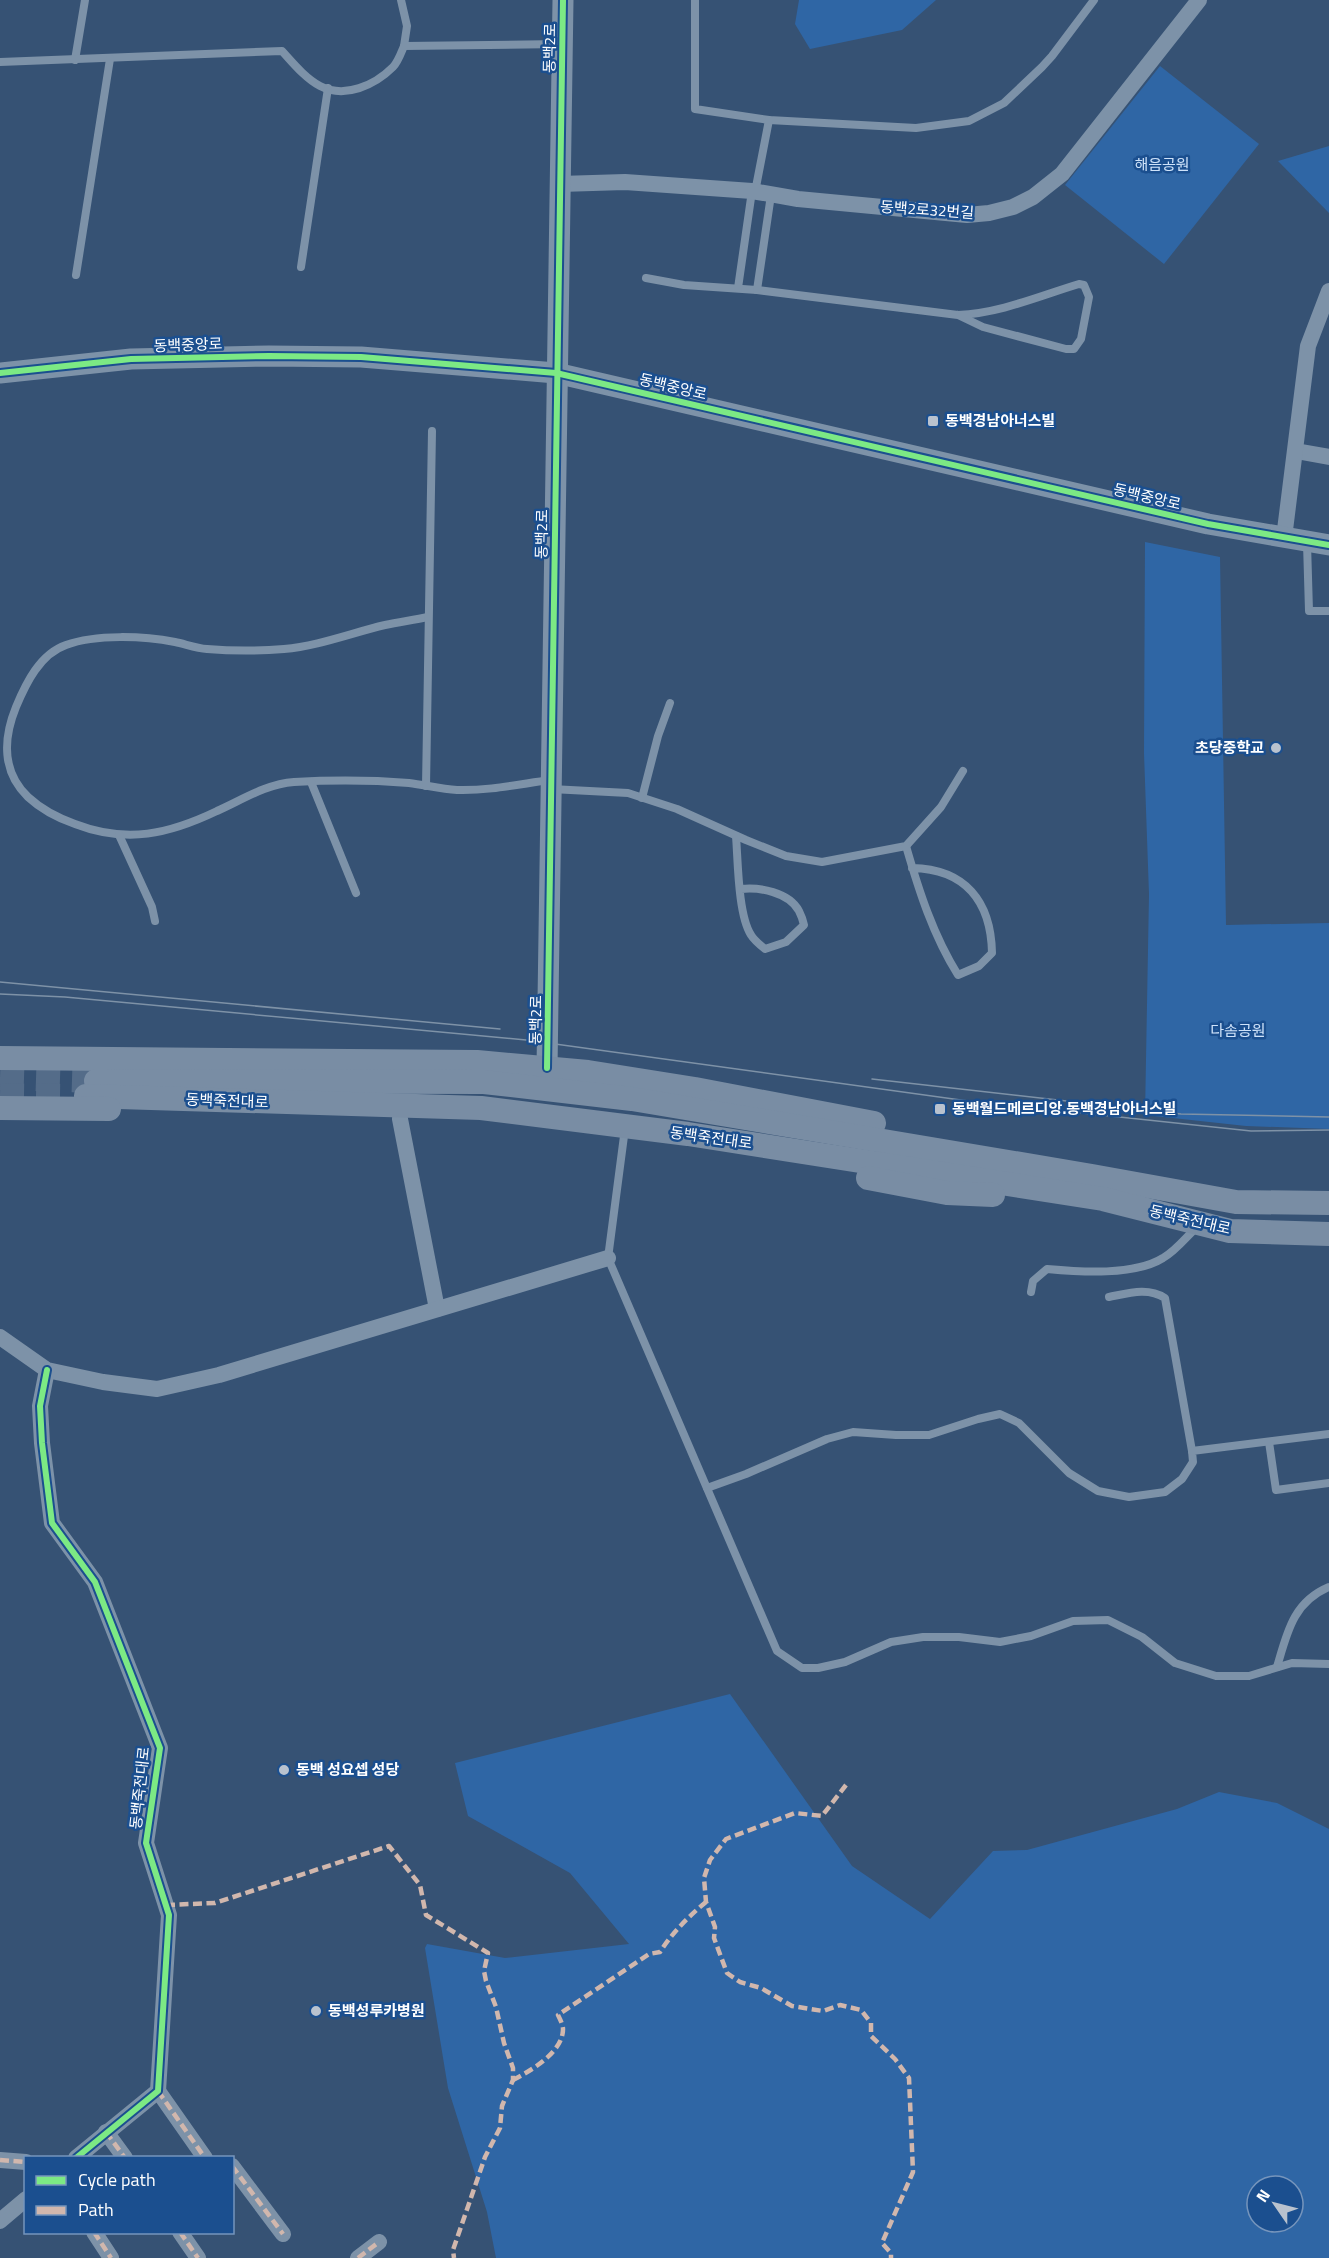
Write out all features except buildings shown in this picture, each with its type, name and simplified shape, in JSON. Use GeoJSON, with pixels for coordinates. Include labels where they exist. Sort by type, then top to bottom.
{"type":"FeatureCollection","features":[{"type":"Feature","properties":{"kind":"main road"},"geometry":{"type":"LineString","coordinates":[[5,1060],[477,1062],[588,1072],[695,1089],[992,1145],[1092,1176]]}},
{"type":"Feature","properties":{"kind":"main road","name":"동백죽전대로"},"geometry":{"type":"LineString","coordinates":[[1329,1203],[1236,1202],[632,1099],[484,1082],[91,1088],[481,1108],[687,1134],[1102,1199],[1230,1231],[1329,1234]]}},
{"type":"Feature","properties":{"kind":"main road"},"geometry":{"type":"LineString","coordinates":[[0,1108],[251,1111],[546,1126],[695,1144],[947,1193],[1102,1199]]}},
{"type":"Feature","properties":{"kind":"street","name":"동백2로"},"geometry":{"type":"LineString","coordinates":[[547,1068],[563,0]]}},
{"type":"Feature","properties":{"kind":"street","name":"동백2로32번길"},"geometry":{"type":"LineString","coordinates":[[561,184],[625,182],[759,193],[967,215],[1013,207],[1033,197],[1062,174],[1199,0]]}},
{"type":"Feature","properties":{"kind":"street"},"geometry":{"type":"LineString","coordinates":[[1284,538],[1308,346],[1329,291]]}},
{"type":"Feature","properties":{"kind":"street","name":"동백중앙로"},"geometry":{"type":"LineString","coordinates":[[0,373],[131,359],[259,356],[372,358],[556,373],[1208,524],[1329,546]]}},
{"type":"Feature","properties":{"kind":"street"},"geometry":{"type":"LineString","coordinates":[[1296,451],[1329,457]]}},
{"type":"Feature","properties":{"kind":"street"},"geometry":{"type":"LineString","coordinates":[[400,1119],[437,1310]]}},
{"type":"Feature","properties":{"kind":"street"},"geometry":{"type":"LineString","coordinates":[[0,1337],[47,1370],[103,1382],[157,1389],[219,1375],[608,1258]]}},
{"type":"Feature","properties":{"kind":"street","name":"동백죽전대로"},"geometry":{"type":"LineString","coordinates":[[47,1370],[40,1406],[52,1523],[95,1582],[159,1748],[146,1843],[169,1914],[158,2091]]}},
{"type":"Feature","properties":{"kind":"street"},"geometry":{"type":"LineString","coordinates":[[77,2156],[158,2091],[204,2156]]}},
{"type":"Feature","properties":{"kind":"street"},"geometry":{"type":"LineString","coordinates":[[106,2132],[123,2156]]}},
{"type":"Feature","properties":{"kind":"street"},"geometry":{"type":"LineString","coordinates":[[0,2160],[24,2162]]}},
{"type":"Feature","properties":{"kind":"street"},"geometry":{"type":"LineString","coordinates":[[234,2169],[283,2234]]}},
{"type":"Feature","properties":{"kind":"street"},"geometry":{"type":"LineString","coordinates":[[0,2221],[24,2201]]}},
{"type":"Feature","properties":{"kind":"street"},"geometry":{"type":"LineString","coordinates":[[95,2234],[111,2258]]}},
{"type":"Feature","properties":{"kind":"street"},"geometry":{"type":"LineString","coordinates":[[181,2234],[198,2258]]}},
{"type":"Feature","properties":{"kind":"street"},"geometry":{"type":"LineString","coordinates":[[358,2258],[379,2242]]}},
{"type":"Feature","properties":{"kind":"lane"},"geometry":{"type":"LineString","coordinates":[[75,60],[85,0]]}},
{"type":"Feature","properties":{"kind":"lane"},"geometry":{"type":"LineString","coordinates":[[0,62],[282,51],[299,71],[320,86],[344,92],[369,85],[395,66],[404,46],[407,27],[401,0]]}},
{"type":"Feature","properties":{"kind":"lane"},"geometry":{"type":"LineString","coordinates":[[695,0],[695,109],[769,120],[916,128],[969,121],[1004,103],[1052,56],[1094,0]]}},
{"type":"Feature","properties":{"kind":"lane"},"geometry":{"type":"LineString","coordinates":[[404,46],[562,44]]}},
{"type":"Feature","properties":{"kind":"lane"},"geometry":{"type":"LineString","coordinates":[[76,275],[110,59]]}},
{"type":"Feature","properties":{"kind":"lane"},"geometry":{"type":"LineString","coordinates":[[301,267],[328,88]]}},
{"type":"Feature","properties":{"kind":"lane"},"geometry":{"type":"LineString","coordinates":[[738,288],[759,193],[769,120]]}},
{"type":"Feature","properties":{"kind":"lane"},"geometry":{"type":"LineString","coordinates":[[757,290],[759,193]]}},
{"type":"Feature","properties":{"kind":"lane"},"geometry":{"type":"LineString","coordinates":[[646,278],[684,285],[757,290],[958,315],[1018,305],[1080,284],[1084,285],[1089,294],[1081,339],[1074,349],[1066,349],[983,327],[958,315]]}},
{"type":"Feature","properties":{"kind":"lane"},"geometry":{"type":"LineString","coordinates":[[426,786],[432,431]]}},
{"type":"Feature","properties":{"kind":"lane"},"geometry":{"type":"LineString","coordinates":[[1307,543],[1309,611],[1329,610]]}},
{"type":"Feature","properties":{"kind":"lane"},"geometry":{"type":"LineString","coordinates":[[428,617],[384,625],[312,645],[285,649],[204,649],[148,638],[113,638],[63,645],[52,652],[31,676],[12,718],[6,745],[10,769],[15,782],[37,806],[61,819],[108,835],[137,835],[190,824],[262,789],[291,782],[410,783],[460,790],[550,784],[628,793],[677,809],[786,856],[822,862],[906,846],[942,807],[963,771]]}},
{"type":"Feature","properties":{"kind":"lane"},"geometry":{"type":"LineString","coordinates":[[642,798],[658,736],[670,703]]}},
{"type":"Feature","properties":{"kind":"lane"},"geometry":{"type":"LineString","coordinates":[[311,782],[356,893]]}},
{"type":"Feature","properties":{"kind":"lane"},"geometry":{"type":"LineString","coordinates":[[119,835],[148,898],[155,921]]}},
{"type":"Feature","properties":{"kind":"lane"},"geometry":{"type":"LineString","coordinates":[[736,836],[741,889],[743,907],[751,935],[765,949],[786,942],[804,925],[799,909],[779,894],[756,888],[741,889]]}},
{"type":"Feature","properties":{"kind":"lane"},"geometry":{"type":"LineString","coordinates":[[906,846],[912,868],[920,893],[942,950],[958,975],[979,966],[992,953],[992,932],[977,898],[961,880],[928,868],[912,868]]}},
{"type":"Feature","properties":{"kind":"lane"},"geometry":{"type":"LineString","coordinates":[[624,1136],[608,1258],[777,1651],[802,1668],[818,1668],[845,1662],[891,1642],[923,1637],[959,1637],[1000,1642],[1030,1636],[1073,1621],[1108,1620],[1142,1637],[1175,1663],[1216,1676],[1249,1676],[1292,1663],[1329,1664]]}},
{"type":"Feature","properties":{"kind":"lane"},"geometry":{"type":"LineString","coordinates":[[1031,1292],[1033,1281],[1047,1269],[1093,1273],[1137,1267],[1163,1258],[1200,1224]]}},
{"type":"Feature","properties":{"kind":"lane"},"geometry":{"type":"LineString","coordinates":[[707,1488],[827,1439],[854,1431],[896,1436],[929,1435],[1000,1414],[1019,1423],[1069,1473],[1098,1491],[1129,1497],[1165,1492],[1182,1479],[1192,1462],[1192,1450],[1165,1298],[1156,1292],[1137,1291],[1109,1297]]}},
{"type":"Feature","properties":{"kind":"lane"},"geometry":{"type":"LineString","coordinates":[[1192,1450],[1329,1434]]}},
{"type":"Feature","properties":{"kind":"lane"},"geometry":{"type":"LineString","coordinates":[[1269,1442],[1276,1490],[1329,1483]]}},
{"type":"Feature","properties":{"kind":"lane"},"geometry":{"type":"LineString","coordinates":[[1277,1667],[1291,1621],[1306,1601],[1329,1587]]}},
{"type":"Feature","properties":{"kind":"green space"},"geometry":{"type":"Polygon","coordinates":[[[799,0],[936,0],[902,30],[810,49],[795,24],[799,0]]]}},
{"type":"Feature","properties":{"kind":"green space","name":"해음공원"},"geometry":{"type":"Polygon","coordinates":[[[1160,66],[1259,144],[1164,264],[1065,185],[1160,66]]]}},
{"type":"Feature","properties":{"kind":"green space"},"geometry":{"type":"Polygon","coordinates":[[[1329,146],[1329,213],[1278,161],[1329,146]]]}},
{"type":"Feature","properties":{"kind":"green space","name":"다솜공원"},"geometry":{"type":"Polygon","coordinates":[[[1145,542],[1220,557],[1226,925],[1329,923],[1329,1129],[1246,1126],[1145,1115],[1149,894],[1144,753],[1145,542]]]}},
{"type":"Feature","properties":{"kind":"green space"},"geometry":{"type":"Polygon","coordinates":[[[730,1694],[852,1866],[930,1919],[993,1851],[1027,1850],[1177,1809],[1219,1792],[1277,1803],[1329,1829],[1329,2258],[496,2258],[487,2212],[448,2088],[425,1948],[427,1944],[505,1958],[629,1944],[570,1873],[468,1816],[455,1763],[730,1694]]]}},
{"type":"Feature","properties":{"kind":"tunnel"},"geometry":{"type":"LineString","coordinates":[[0,1078],[96,1081]]}},
{"type":"Feature","properties":{"kind":"tunnel"},"geometry":{"type":"LineString","coordinates":[[0,1095],[61,1096]]}},
{"type":"Feature","properties":{"kind":"tram line"},"geometry":{"type":"LineString","coordinates":[[0,982],[500,1029]]}},
{"type":"Feature","properties":{"kind":"tram line"},"geometry":{"type":"LineString","coordinates":[[0,994],[65,997],[526,1040],[968,1101],[1251,1131],[1329,1130]]}},
{"type":"Feature","properties":{"kind":"tram line"},"geometry":{"type":"LineString","coordinates":[[872,1079],[1181,1114],[1329,1117]]}},
{"type":"Feature","properties":{"kind":"marked path"},"geometry":{"type":"LineString","coordinates":[[846,1785],[822,1816],[795,1813],[726,1839],[710,1860],[704,1878],[706,1902],[715,1927],[714,1938],[727,1973],[740,1982],[761,1988],[792,2006],[823,2011],[840,2005],[861,2010],[871,2023],[871,2036],[895,2059],[909,2078],[913,2172],[882,2243],[891,2253],[891,2258]]}},
{"type":"Feature","properties":{"kind":"marked path"},"geometry":{"type":"LineString","coordinates":[[166,1905],[215,1903],[389,1846],[420,1885],[426,1915],[488,1953],[484,1971],[513,2068],[513,2080],[502,2106],[500,2128],[485,2157],[453,2250],[454,2258]]}},
{"type":"Feature","properties":{"kind":"marked path"},"geometry":{"type":"LineString","coordinates":[[513,2080],[545,2059],[558,2045],[563,2029],[558,2015],[649,1954],[660,1952],[681,1925],[706,1902]]}},
{"type":"Feature","properties":{"kind":"marked path"},"geometry":{"type":"LineString","coordinates":[[158,2091],[204,2156]]}},
{"type":"Feature","properties":{"kind":"marked path"},"geometry":{"type":"LineString","coordinates":[[106,2132],[124,2156]]}},
{"type":"Feature","properties":{"kind":"marked path"},"geometry":{"type":"LineString","coordinates":[[0,2160],[24,2162]]}},
{"type":"Feature","properties":{"kind":"marked path"},"geometry":{"type":"LineString","coordinates":[[234,2169],[283,2234]]}},
{"type":"Feature","properties":{"kind":"marked path"},"geometry":{"type":"LineString","coordinates":[[95,2234],[111,2258]]}},
{"type":"Feature","properties":{"kind":"marked path"},"geometry":{"type":"LineString","coordinates":[[181,2234],[198,2258]]}},
{"type":"Feature","properties":{"kind":"marked path"},"geometry":{"type":"LineString","coordinates":[[358,2258],[379,2242]]}},
{"type":"Feature","properties":{"kind":"cycle path"},"geometry":{"type":"LineString","coordinates":[[547,1068],[563,0]]}},
{"type":"Feature","properties":{"kind":"cycle path"},"geometry":{"type":"LineString","coordinates":[[0,373],[131,359],[269,356],[361,357],[556,373],[1208,524],[1329,545]]}},
{"type":"Feature","properties":{"kind":"cycle path"},"geometry":{"type":"LineString","coordinates":[[47,1370],[40,1406],[52,1523],[95,1582],[160,1748],[146,1843],[169,1915],[158,2091],[78,2156]]}},
{"type":"Feature","properties":{"kind":"place","name":"동백경남아너스빌"},"geometry":{"type":"Point","coordinates":[933,421]}},
{"type":"Feature","properties":{"kind":"place","name":"초당중학교"},"geometry":{"type":"Point","coordinates":[1276,748]}},
{"type":"Feature","properties":{"kind":"place","name":"동백월드메르디앙.동백경남아너스빌"},"geometry":{"type":"Point","coordinates":[940,1109]}},
{"type":"Feature","properties":{"kind":"place","name":"동백 성요셉 성당"},"geometry":{"type":"Point","coordinates":[284,1770]}},
{"type":"Feature","properties":{"kind":"place","name":"동백성루카병원"},"geometry":{"type":"Point","coordinates":[316,2011]}}]}
